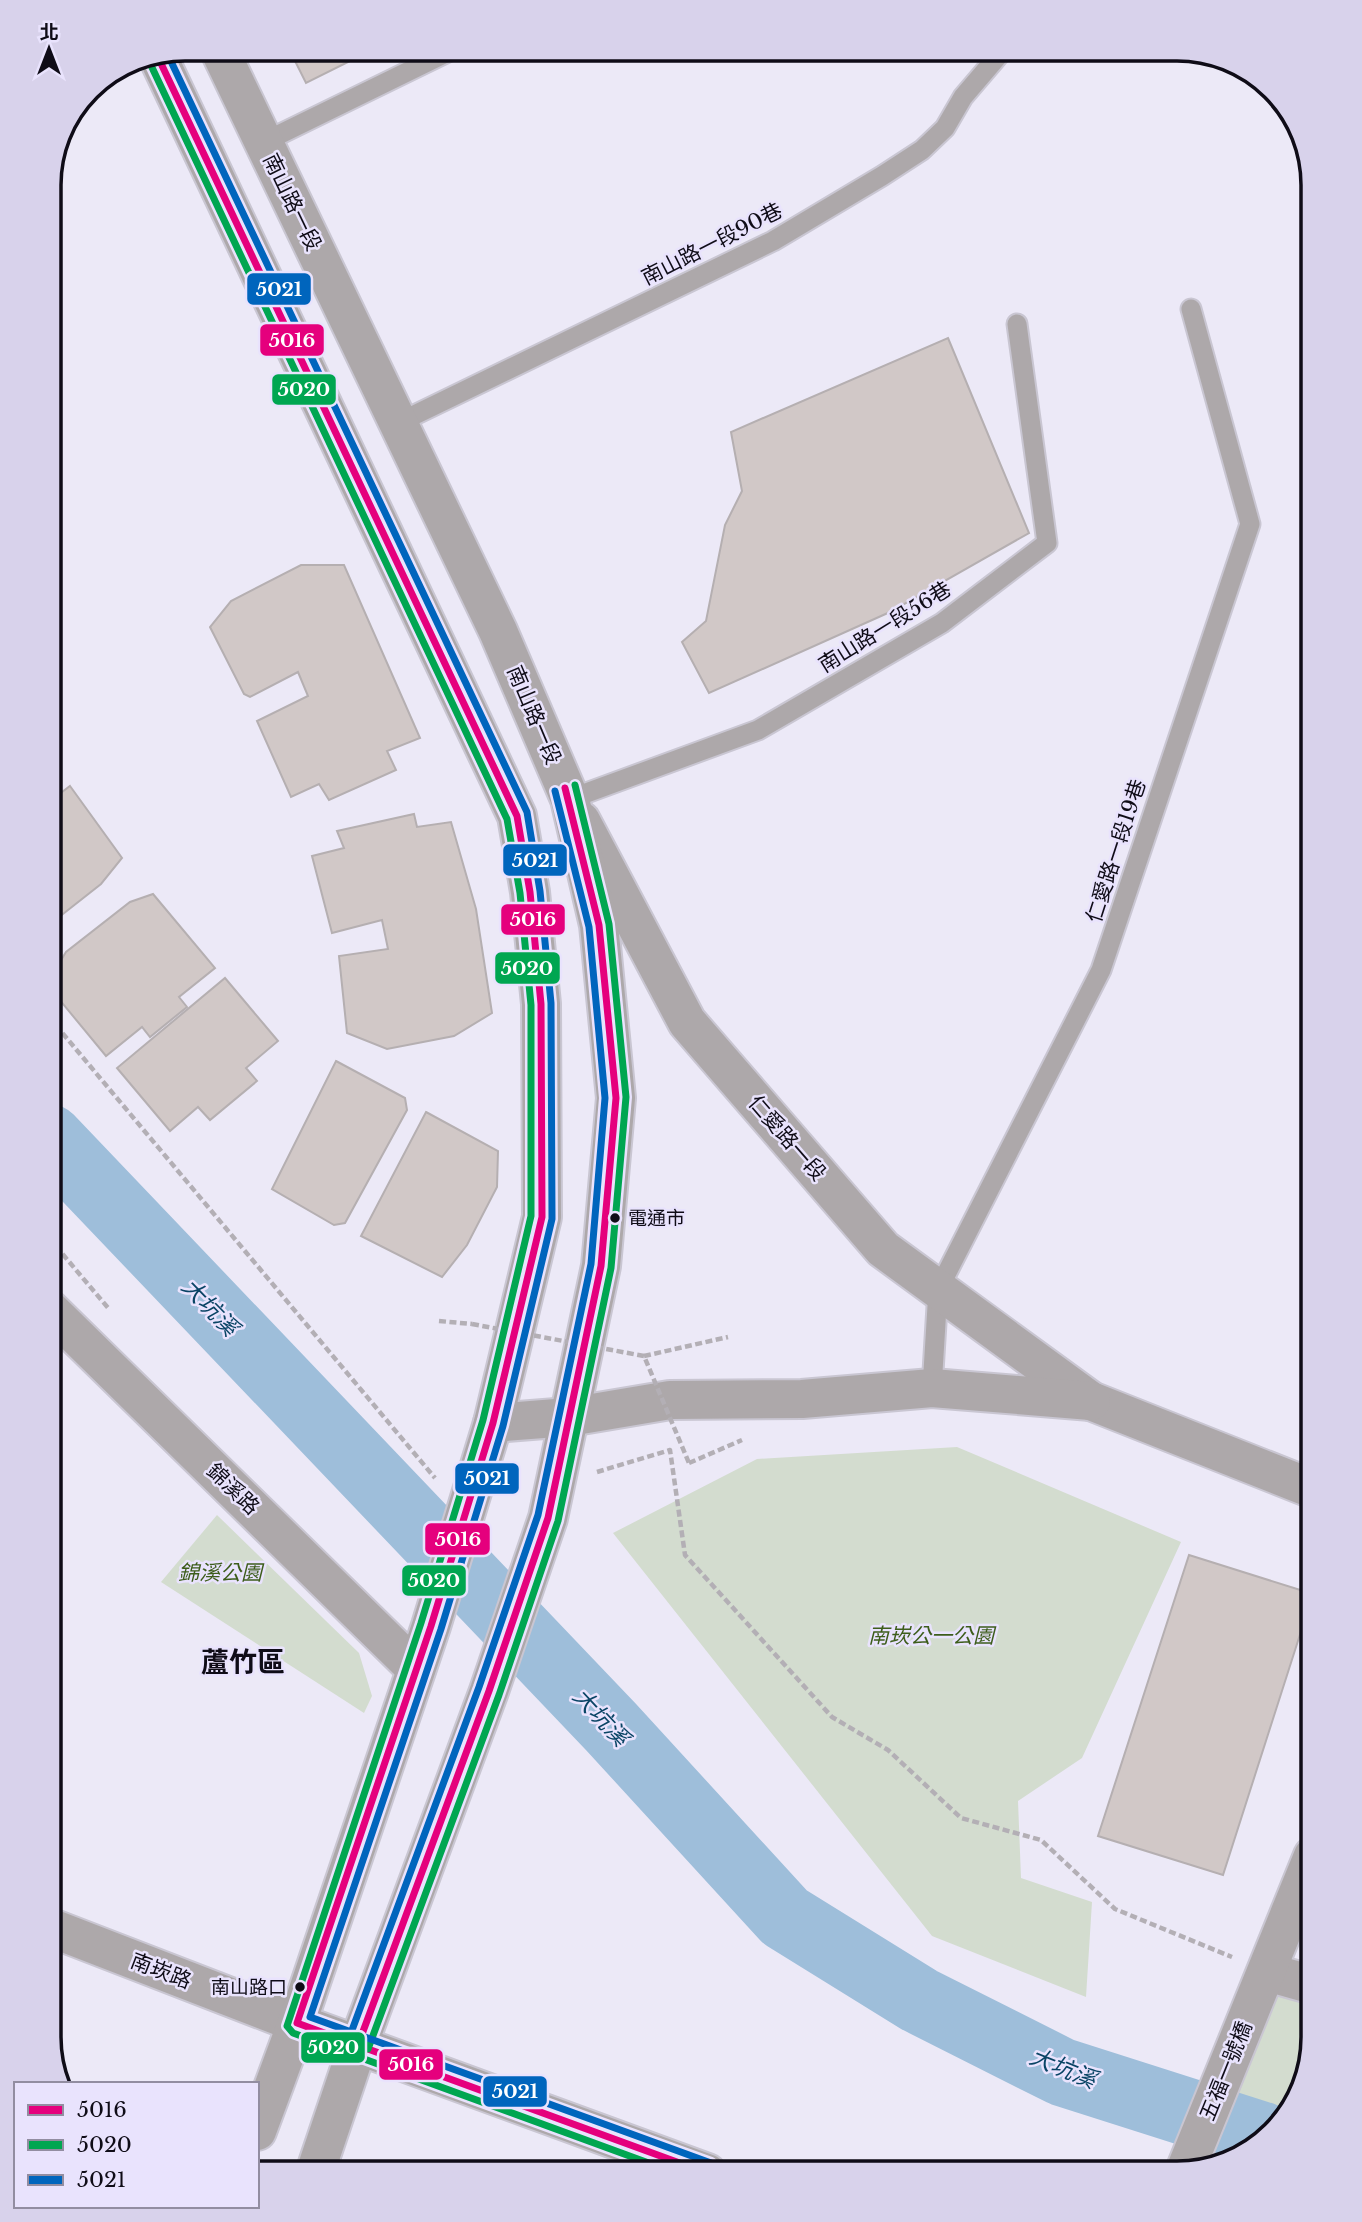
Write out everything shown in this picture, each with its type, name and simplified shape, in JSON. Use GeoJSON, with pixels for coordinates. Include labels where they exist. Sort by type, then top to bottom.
{"type":"FeatureCollection","features":[{"type":"Feature","properties":{"kind":"street","name":"南山路一段"},"geometry":{"type":"LineString","coordinates":[[225,62],[498,631],[570,799],[599,925],[616,1098],[601,1266],[548,1518],[489,1691],[358,2045]]}},
{"type":"Feature","properties":{"kind":"street"},"geometry":{"type":"LineString","coordinates":[[161,64],[517,816],[530,892],[541,1003],[542,1217],[493,1423],[455,1490],[431,1626],[298,2023],[259,2126]]}},
{"type":"Feature","properties":{"kind":"street","name":"仁愛路一段"},"geometry":{"type":"LineString","coordinates":[[570,799],[687,1022],[883,1249],[1090,1401],[1301,1484]]}},
{"type":"Feature","properties":{"kind":"street","name":"錦溪路"},"geometry":{"type":"LineString","coordinates":[[61,1321],[416,1669]]}},
{"type":"Feature","properties":{"kind":"street","name":"仁愛路一段"},"geometry":{"type":"LineString","coordinates":[[493,1423],[569,1417],[670,1400],[802,1399],[932,1388],[1090,1401]]}},
{"type":"Feature","properties":{"kind":"street","name":"五福一號橋"},"geometry":{"type":"LineString","coordinates":[[1189,2160],[1301,1886]]}},
{"type":"Feature","properties":{"kind":"street","name":"南崁路"},"geometry":{"type":"LineString","coordinates":[[61,1932],[298,2023],[673,2160]]}},
{"type":"Feature","properties":{"kind":"street"},"geometry":{"type":"LineString","coordinates":[[1267,1972],[1301,1982]]}},
{"type":"Feature","properties":{"kind":"street"},"geometry":{"type":"LineString","coordinates":[[319,2160],[358,2045]]}},
{"type":"Feature","properties":{"kind":"lane"},"geometry":{"type":"LineString","coordinates":[[264,142],[427,62]]}},
{"type":"Feature","properties":{"kind":"lane","name":"南山路一段90巷"},"geometry":{"type":"LineString","coordinates":[[398,423],[773,241],[881,176],[922,150],[945,128],[963,97],[993,62]]}},
{"type":"Feature","properties":{"kind":"lane","name":"仁愛路一段19巷"},"geometry":{"type":"LineString","coordinates":[[932,1388],[938,1290],[1101,970],[1250,524],[1191,309]]}},
{"type":"Feature","properties":{"kind":"lane","name":"南山路一段56巷"},"geometry":{"type":"LineString","coordinates":[[570,799],[758,730],[942,623],[1047,543],[1017,324]]}},
{"type":"Feature","properties":{"kind":"path"},"geometry":{"type":"LineString","coordinates":[[62,1032],[455,1490]]}},
{"type":"Feature","properties":{"kind":"path"},"geometry":{"type":"LineString","coordinates":[[439,1321],[471,1324],[644,1356],[728,1337]]}},
{"type":"Feature","properties":{"kind":"path"},"geometry":{"type":"LineString","coordinates":[[644,1356],[688,1463],[750,1437]]}},
{"type":"Feature","properties":{"kind":"path"},"geometry":{"type":"LineString","coordinates":[[587,1475],[670,1450],[685,1555],[832,1717],[888,1750],[961,1818],[1041,1840],[1115,1909],[1267,1972]]}},
{"type":"Feature","properties":{"kind":"green space","name":"南崁公一公園"},"geometry":{"type":"Polygon","coordinates":[[[957,1447],[1181,1542],[1082,1758],[1018,1801],[1021,1878],[1092,1902],[1086,1997],[932,1936],[613,1533],[757,1459],[957,1447]]]}},
{"type":"Feature","properties":{"kind":"green space","name":"錦溪公園"},"geometry":{"type":"Polygon","coordinates":[[[217,1515],[359,1653],[372,1696],[364,1713],[161,1582],[217,1515]]]}},
{"type":"Feature","properties":{"kind":"green space"},"geometry":{"type":"Polygon","coordinates":[[[1267,1972],[1301,1982],[1298,2061],[1288,2092],[1280,2106],[1257,2132],[1205,2117],[1267,1972]]]}},
{"type":"Feature","properties":{"kind":"building"},"geometry":{"type":"Polygon","coordinates":[[[296,62],[348,62],[306,83],[296,62]]]}},
{"type":"Feature","properties":{"kind":"building"},"geometry":{"type":"Polygon","coordinates":[[[948,338],[1029,533],[890,612],[709,693],[682,642],[706,621],[725,525],[742,491],[731,432],[948,338]]]}},
{"type":"Feature","properties":{"kind":"building"},"geometry":{"type":"Polygon","coordinates":[[[301,565],[344,565],[420,738],[387,751],[396,770],[329,800],[319,784],[291,797],[257,721],[308,696],[298,672],[250,697],[244,694],[210,627],[231,601],[301,565]]]}},
{"type":"Feature","properties":{"kind":"building"},"geometry":{"type":"Polygon","coordinates":[[[70,786],[122,858],[101,884],[62,915],[62,792],[70,786]]]}},
{"type":"Feature","properties":{"kind":"building"},"geometry":{"type":"Polygon","coordinates":[[[414,814],[417,827],[451,822],[476,909],[492,1013],[454,1036],[387,1049],[347,1033],[339,956],[388,949],[382,920],[332,933],[312,856],[344,848],[337,831],[414,814]]]}},
{"type":"Feature","properties":{"kind":"building"},"geometry":{"type":"Polygon","coordinates":[[[153,894],[215,968],[179,997],[187,1007],[150,1037],[142,1027],[106,1056],[62,1002],[62,959],[66,952],[130,902],[153,894]]]}},
{"type":"Feature","properties":{"kind":"building"},"geometry":{"type":"Polygon","coordinates":[[[225,978],[278,1041],[246,1068],[257,1081],[210,1120],[198,1107],[170,1131],[117,1068],[225,978]]]}},
{"type":"Feature","properties":{"kind":"building"},"geometry":{"type":"Polygon","coordinates":[[[336,1061],[405,1098],[407,1110],[345,1223],[334,1225],[272,1189],[336,1061]]]}},
{"type":"Feature","properties":{"kind":"building"},"geometry":{"type":"Polygon","coordinates":[[[426,1112],[498,1151],[497,1187],[467,1245],[442,1277],[361,1236],[426,1112]]]}},
{"type":"Feature","properties":{"kind":"building"},"geometry":{"type":"Polygon","coordinates":[[[1189,1555],[1301,1590],[1301,1631],[1223,1875],[1098,1836],[1189,1555]]]}},
{"type":"Feature","properties":{"kind":"waterway","name":"大坑溪"},"geometry":{"type":"LineString","coordinates":[[61,1151],[611,1727],[785,1917],[919,2000],[1062,2072],[1255,2133]]}},
{"type":"Feature","properties":{"kind":"transit line","name":"5021"},"geometry":{"type":"LineString","coordinates":[[172,63],[527,812],[540,891],[551,1003],[552,1219],[503,1426],[441,1629],[310,2017],[704,2161]]}},
{"type":"Feature","properties":{"kind":"transit line","name":"5016"},"geometry":{"type":"LineString","coordinates":[[161,64],[517,816],[530,892],[541,1004],[542,1217],[493,1423],[431,1626],[297,2023],[673,2160]]}},
{"type":"Feature","properties":{"kind":"transit line","name":"5020"},"geometry":{"type":"LineString","coordinates":[[151,66],[507,819],[520,893],[531,1005],[531,1216],[483,1420],[421,1623],[287,2026],[293,2033],[642,2160]]}},
{"type":"Feature","properties":{"kind":"transit line","name":"5020"},"geometry":{"type":"LineString","coordinates":[[368,2049],[499,1695],[558,1521],[611,1268],[626,1097],[609,924],[575,785]]}},
{"type":"Feature","properties":{"kind":"transit line","name":"5016"},"geometry":{"type":"LineString","coordinates":[[358,2045],[489,1691],[548,1518],[601,1266],[616,1098],[599,925],[565,788]]}},
{"type":"Feature","properties":{"kind":"transit line","name":"5021"},"geometry":{"type":"LineString","coordinates":[[348,2041],[479,1687],[538,1515],[591,1264],[605,1098],[589,927],[555,791]]}},
{"type":"Feature","properties":{"kind":"place","name":"電通市"},"geometry":{"type":"Point","coordinates":[615,1218]}},
{"type":"Feature","properties":{"kind":"place","name":"南山路口"},"geometry":{"type":"Point","coordinates":[300,1987]}},
{"type":"Feature","properties":{"kind":"district","name":"蘆竹區"},"geometry":{"type":"Point","coordinates":[243,1662]}}]}
